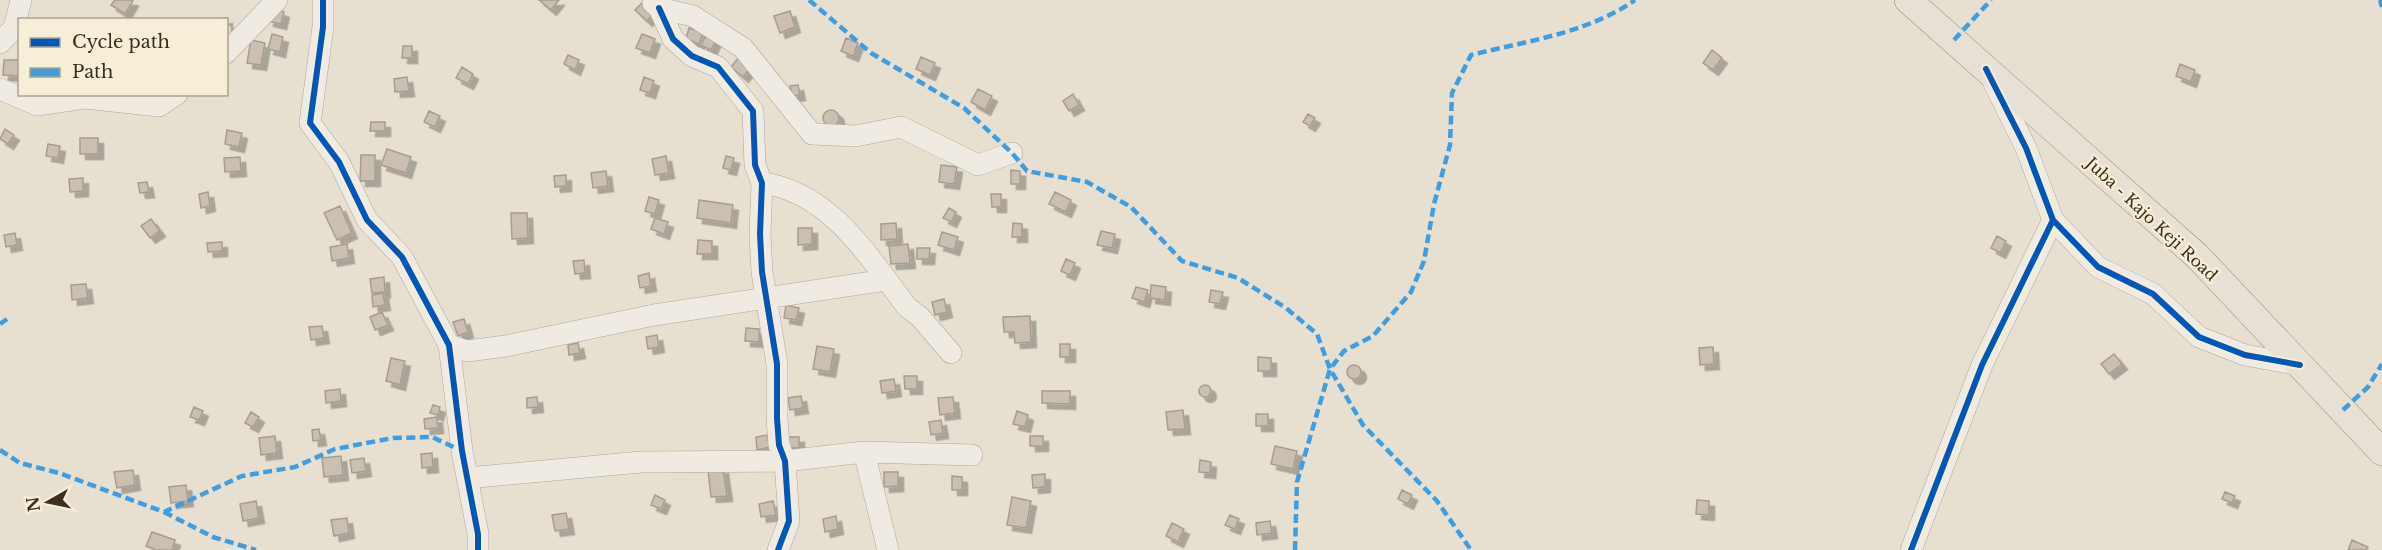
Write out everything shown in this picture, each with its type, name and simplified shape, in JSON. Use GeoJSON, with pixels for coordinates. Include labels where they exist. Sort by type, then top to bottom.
{"type":"FeatureCollection","features":[{"type":"Feature","properties":{"kind":"main road","name":"Juba - Kajo Keji Road"},"geometry":{"type":"LineString","coordinates":[[1908,0],[2197,256],[2382,452]]}},
{"type":"Feature","properties":{"kind":"street"},"geometry":{"type":"LineString","coordinates":[[0,43],[14,28],[21,0]]}},
{"type":"Feature","properties":{"kind":"street"},"geometry":{"type":"LineString","coordinates":[[228,51],[277,0]]}},
{"type":"Feature","properties":{"kind":"street"},"geometry":{"type":"LineString","coordinates":[[323,0],[323,27],[310,123],[339,162],[367,220],[402,257],[449,345],[467,478],[478,534],[478,550]]}},
{"type":"Feature","properties":{"kind":"street"},"geometry":{"type":"LineString","coordinates":[[655,4],[693,16],[743,48],[812,134],[856,136],[901,127],[978,165],[1012,153]]}},
{"type":"Feature","properties":{"kind":"street"},"geometry":{"type":"LineString","coordinates":[[655,4],[673,39],[693,56],[718,67],[753,111],[755,165],[762,183],[760,234],[766,298],[777,364],[779,445],[785,460],[789,521],[778,550]]}},
{"type":"Feature","properties":{"kind":"street"},"geometry":{"type":"LineString","coordinates":[[1986,69],[2026,148],[2053,220],[2098,267],[2152,294],[2199,337],[2245,355],[2300,365]]}},
{"type":"Feature","properties":{"kind":"street"},"geometry":{"type":"LineString","coordinates":[[0,89],[37,105],[85,98],[159,106],[174,96]]}},
{"type":"Feature","properties":{"kind":"street"},"geometry":{"type":"LineString","coordinates":[[762,183],[783,186],[836,217],[907,307],[920,317],[951,353]]}},
{"type":"Feature","properties":{"kind":"street"},"geometry":{"type":"LineString","coordinates":[[1911,550],[1982,365],[2053,220]]}},
{"type":"Feature","properties":{"kind":"street"},"geometry":{"type":"LineString","coordinates":[[449,345],[467,351],[506,346],[654,315],[798,291],[886,280]]}},
{"type":"Feature","properties":{"kind":"street"},"geometry":{"type":"LineString","coordinates":[[467,478],[640,462],[785,460],[864,452],[972,455]]}},
{"type":"Feature","properties":{"kind":"street"},"geometry":{"type":"LineString","coordinates":[[864,452],[888,550]]}},
{"type":"Feature","properties":{"kind":"building"},"geometry":{"type":"Polygon","coordinates":[[[115,0],[133,1],[125,14],[111,5],[115,0]]]}},
{"type":"Feature","properties":{"kind":"building"},"geometry":{"type":"Polygon","coordinates":[[[539,0],[559,0],[551,10],[539,0]]]}},
{"type":"Feature","properties":{"kind":"building"},"geometry":{"type":"Polygon","coordinates":[[[644,1],[655,12],[647,21],[635,10],[644,1]]]}},
{"type":"Feature","properties":{"kind":"building"},"geometry":{"type":"Polygon","coordinates":[[[271,8],[284,12],[281,24],[268,21],[271,8]]]}},
{"type":"Feature","properties":{"kind":"building"},"geometry":{"type":"Polygon","coordinates":[[[790,11],[795,27],[780,33],[774,16],[790,11]]]}},
{"type":"Feature","properties":{"kind":"building"},"geometry":{"type":"Polygon","coordinates":[[[689,28],[703,32],[699,44],[686,39],[689,28]]]}},
{"type":"Feature","properties":{"kind":"building"},"geometry":{"type":"Polygon","coordinates":[[[707,33],[717,38],[711,50],[701,45],[707,33]]]}},
{"type":"Feature","properties":{"kind":"building"},"geometry":{"type":"Polygon","coordinates":[[[272,34],[283,37],[280,52],[268,49],[272,34]]]}},
{"type":"Feature","properties":{"kind":"building"},"geometry":{"type":"Polygon","coordinates":[[[642,34],[655,39],[650,53],[636,48],[642,34]]]}},
{"type":"Feature","properties":{"kind":"building"},"geometry":{"type":"Polygon","coordinates":[[[846,38],[858,43],[853,56],[841,51],[846,38]]]}},
{"type":"Feature","properties":{"kind":"building"},"geometry":{"type":"Polygon","coordinates":[[[251,40],[265,43],[261,65],[247,63],[251,40]]]}},
{"type":"Feature","properties":{"kind":"building"},"geometry":{"type":"Polygon","coordinates":[[[403,46],[412,46],[412,58],[402,58],[403,46]]]}},
{"type":"Feature","properties":{"kind":"building"},"geometry":{"type":"Polygon","coordinates":[[[1712,50],[1722,58],[1713,70],[1703,63],[1712,50]]]}},
{"type":"Feature","properties":{"kind":"building"},"geometry":{"type":"Polygon","coordinates":[[[568,55],[579,60],[575,70],[564,64],[568,55]]]}},
{"type":"Feature","properties":{"kind":"building"},"geometry":{"type":"Polygon","coordinates":[[[740,56],[752,66],[743,77],[731,67],[740,56]]]}},
{"type":"Feature","properties":{"kind":"building"},"geometry":{"type":"Polygon","coordinates":[[[921,57],[935,63],[930,75],[916,69],[921,57]]]}},
{"type":"Feature","properties":{"kind":"building"},"geometry":{"type":"Polygon","coordinates":[[[4,60],[18,60],[18,76],[3,75],[4,60]]]}},
{"type":"Feature","properties":{"kind":"building"},"geometry":{"type":"Polygon","coordinates":[[[2180,64],[2195,70],[2191,82],[2176,76],[2180,64]]]}},
{"type":"Feature","properties":{"kind":"building"},"geometry":{"type":"Polygon","coordinates":[[[462,67],[473,74],[468,84],[456,78],[462,67]]]}},
{"type":"Feature","properties":{"kind":"building"},"geometry":{"type":"Polygon","coordinates":[[[407,77],[409,91],[395,92],[394,79],[407,77]]]}},
{"type":"Feature","properties":{"kind":"building"},"geometry":{"type":"Polygon","coordinates":[[[644,77],[654,81],[650,93],[640,90],[644,77]]]}},
{"type":"Feature","properties":{"kind":"building"},"geometry":{"type":"Polygon","coordinates":[[[798,85],[800,95],[792,96],[790,86],[798,85]]]}},
{"type":"Feature","properties":{"kind":"building"},"geometry":{"type":"Polygon","coordinates":[[[978,89],[992,96],[985,110],[971,102],[978,89]]]}},
{"type":"Feature","properties":{"kind":"building"},"geometry":{"type":"Polygon","coordinates":[[[1073,94],[1079,105],[1069,111],[1063,101],[1073,94]]]}},
{"type":"Feature","properties":{"kind":"building"},"geometry":{"type":"Polygon","coordinates":[[[831,110],[839,118],[831,126],[823,118],[831,110]]]}},
{"type":"Feature","properties":{"kind":"building"},"geometry":{"type":"Polygon","coordinates":[[[429,111],[440,116],[435,127],[424,122],[429,111]]]}},
{"type":"Feature","properties":{"kind":"building"},"geometry":{"type":"Polygon","coordinates":[[[1308,114],[1315,118],[1310,126],[1303,122],[1308,114]]]}},
{"type":"Feature","properties":{"kind":"building"},"geometry":{"type":"Polygon","coordinates":[[[371,122],[385,122],[385,131],[370,131],[371,122]]]}},
{"type":"Feature","properties":{"kind":"building"},"geometry":{"type":"Polygon","coordinates":[[[5,129],[14,135],[8,144],[0,139],[5,129]]]}},
{"type":"Feature","properties":{"kind":"building"},"geometry":{"type":"Polygon","coordinates":[[[227,130],[242,133],[239,147],[225,144],[227,130]]]}},
{"type":"Feature","properties":{"kind":"building"},"geometry":{"type":"Polygon","coordinates":[[[80,138],[98,138],[98,154],[80,154],[80,138]]]}},
{"type":"Feature","properties":{"kind":"building"},"geometry":{"type":"Polygon","coordinates":[[[48,144],[60,146],[58,158],[46,156],[48,144]]]}},
{"type":"Feature","properties":{"kind":"building"},"geometry":{"type":"Polygon","coordinates":[[[387,149],[411,157],[406,173],[381,165],[387,149]]]}},
{"type":"Feature","properties":{"kind":"building"},"geometry":{"type":"Polygon","coordinates":[[[361,155],[375,155],[375,181],[360,181],[361,155]]]}},
{"type":"Feature","properties":{"kind":"building"},"geometry":{"type":"Polygon","coordinates":[[[666,156],[669,173],[655,175],[652,159],[666,156]]]}},
{"type":"Feature","properties":{"kind":"building"},"geometry":{"type":"Polygon","coordinates":[[[726,156],[734,158],[731,170],[723,168],[726,156]]]}},
{"type":"Feature","properties":{"kind":"building"},"geometry":{"type":"Polygon","coordinates":[[[240,157],[241,171],[225,172],[224,158],[240,157]]]}},
{"type":"Feature","properties":{"kind":"building"},"geometry":{"type":"Polygon","coordinates":[[[941,165],[957,167],[954,184],[939,182],[941,165]]]}},
{"type":"Feature","properties":{"kind":"building"},"geometry":{"type":"Polygon","coordinates":[[[1011,170],[1020,171],[1020,184],[1011,184],[1011,170]]]}},
{"type":"Feature","properties":{"kind":"building"},"geometry":{"type":"Polygon","coordinates":[[[606,171],[608,186],[593,188],[591,173],[606,171]]]}},
{"type":"Feature","properties":{"kind":"building"},"geometry":{"type":"Polygon","coordinates":[[[566,175],[566,186],[555,187],[554,176],[566,175]]]}},
{"type":"Feature","properties":{"kind":"building"},"geometry":{"type":"Polygon","coordinates":[[[83,178],[83,191],[70,192],[69,179],[83,178]]]}},
{"type":"Feature","properties":{"kind":"building"},"geometry":{"type":"Polygon","coordinates":[[[147,182],[149,192],[140,193],[138,183],[147,182]]]}},
{"type":"Feature","properties":{"kind":"building"},"geometry":{"type":"Polygon","coordinates":[[[208,192],[210,206],[201,208],[199,194],[208,192]]]}},
{"type":"Feature","properties":{"kind":"building"},"geometry":{"type":"Polygon","coordinates":[[[1055,192],[1071,200],[1066,212],[1049,204],[1055,192]]]}},
{"type":"Feature","properties":{"kind":"building"},"geometry":{"type":"Polygon","coordinates":[[[991,194],[1001,194],[1001,207],[992,207],[991,194]]]}},
{"type":"Feature","properties":{"kind":"building"},"geometry":{"type":"Polygon","coordinates":[[[649,197],[659,200],[655,214],[645,211],[649,197]]]}},
{"type":"Feature","properties":{"kind":"building"},"geometry":{"type":"Polygon","coordinates":[[[699,200],[733,205],[731,223],[697,218],[699,200]]]}},
{"type":"Feature","properties":{"kind":"building"},"geometry":{"type":"Polygon","coordinates":[[[340,206],[352,233],[337,240],[324,213],[340,206]]]}},
{"type":"Feature","properties":{"kind":"building"},"geometry":{"type":"Polygon","coordinates":[[[949,208],[956,212],[951,222],[943,218],[949,208]]]}},
{"type":"Feature","properties":{"kind":"building"},"geometry":{"type":"Polygon","coordinates":[[[511,213],[527,213],[528,238],[512,239],[511,213]]]}},
{"type":"Feature","properties":{"kind":"building"},"geometry":{"type":"Polygon","coordinates":[[[655,218],[668,222],[664,234],[651,229],[655,218]]]}},
{"type":"Feature","properties":{"kind":"building"},"geometry":{"type":"Polygon","coordinates":[[[151,219],[160,231],[150,238],[141,226],[151,219]]]}},
{"type":"Feature","properties":{"kind":"building"},"geometry":{"type":"Polygon","coordinates":[[[896,223],[897,239],[881,240],[881,224],[896,223]]]}},
{"type":"Feature","properties":{"kind":"building"},"geometry":{"type":"Polygon","coordinates":[[[1013,223],[1022,224],[1022,237],[1012,237],[1013,223]]]}},
{"type":"Feature","properties":{"kind":"building"},"geometry":{"type":"Polygon","coordinates":[[[798,228],[812,228],[812,244],[798,245],[798,228]]]}},
{"type":"Feature","properties":{"kind":"building"},"geometry":{"type":"Polygon","coordinates":[[[1101,231],[1115,234],[1112,248],[1097,245],[1101,231]]]}},
{"type":"Feature","properties":{"kind":"building"},"geometry":{"type":"Polygon","coordinates":[[[942,232],[958,237],[954,250],[938,245],[942,232]]]}},
{"type":"Feature","properties":{"kind":"building"},"geometry":{"type":"Polygon","coordinates":[[[15,233],[17,245],[6,247],[4,235],[15,233]]]}},
{"type":"Feature","properties":{"kind":"building"},"geometry":{"type":"Polygon","coordinates":[[[1997,236],[2006,241],[2000,253],[1991,248],[1997,236]]]}},
{"type":"Feature","properties":{"kind":"building"},"geometry":{"type":"Polygon","coordinates":[[[698,240],[712,241],[712,254],[697,254],[698,240]]]}},
{"type":"Feature","properties":{"kind":"building"},"geometry":{"type":"Polygon","coordinates":[[[222,242],[222,251],[208,252],[207,243],[222,242]]]}},
{"type":"Feature","properties":{"kind":"building"},"geometry":{"type":"Polygon","coordinates":[[[347,244],[349,258],[332,261],[330,247],[347,244]]]}},
{"type":"Feature","properties":{"kind":"building"},"geometry":{"type":"Polygon","coordinates":[[[908,244],[910,263],[891,264],[889,246],[908,244]]]}},
{"type":"Feature","properties":{"kind":"building"},"geometry":{"type":"Polygon","coordinates":[[[917,248],[930,248],[929,259],[917,259],[917,248]]]}},
{"type":"Feature","properties":{"kind":"building"},"geometry":{"type":"Polygon","coordinates":[[[1066,259],[1075,263],[1070,275],[1061,271],[1066,259]]]}},
{"type":"Feature","properties":{"kind":"building"},"geometry":{"type":"Polygon","coordinates":[[[584,260],[585,273],[575,274],[573,261],[584,260]]]}},
{"type":"Feature","properties":{"kind":"building"},"geometry":{"type":"Polygon","coordinates":[[[649,273],[651,286],[640,288],[638,276],[649,273]]]}},
{"type":"Feature","properties":{"kind":"building"},"geometry":{"type":"Polygon","coordinates":[[[384,277],[385,292],[372,293],[370,279],[384,277]]]}},
{"type":"Feature","properties":{"kind":"building"},"geometry":{"type":"Polygon","coordinates":[[[86,284],[88,298],[72,300],[71,285],[86,284]]]}},
{"type":"Feature","properties":{"kind":"building"},"geometry":{"type":"Polygon","coordinates":[[[1151,285],[1166,287],[1165,300],[1150,298],[1151,285]]]}},
{"type":"Feature","properties":{"kind":"building"},"geometry":{"type":"Polygon","coordinates":[[[1136,287],[1148,290],[1144,302],[1132,298],[1136,287]]]}},
{"type":"Feature","properties":{"kind":"building"},"geometry":{"type":"Polygon","coordinates":[[[1211,290],[1223,292],[1220,304],[1209,302],[1211,290]]]}},
{"type":"Feature","properties":{"kind":"building"},"geometry":{"type":"Polygon","coordinates":[[[383,293],[385,305],[373,307],[372,295],[383,293]]]}},
{"type":"Feature","properties":{"kind":"building"},"geometry":{"type":"Polygon","coordinates":[[[944,299],[947,312],[935,315],[932,302],[944,299]]]}},
{"type":"Feature","properties":{"kind":"building"},"geometry":{"type":"Polygon","coordinates":[[[786,305],[799,308],[796,320],[784,318],[786,305]]]}},
{"type":"Feature","properties":{"kind":"building"},"geometry":{"type":"Polygon","coordinates":[[[382,312],[388,325],[375,330],[370,317],[382,312]]]}},
{"type":"Feature","properties":{"kind":"building"},"geometry":{"type":"Polygon","coordinates":[[[1030,316],[1031,342],[1015,343],[1014,332],[1004,332],[1003,317],[1030,316]]]}},
{"type":"Feature","properties":{"kind":"building"},"geometry":{"type":"Polygon","coordinates":[[[464,319],[468,332],[458,336],[453,322],[464,319]]]}},
{"type":"Feature","properties":{"kind":"building"},"geometry":{"type":"Polygon","coordinates":[[[322,326],[324,338],[311,340],[309,327],[322,326]]]}},
{"type":"Feature","properties":{"kind":"building"},"geometry":{"type":"Polygon","coordinates":[[[746,328],[759,329],[759,342],[745,341],[746,328]]]}},
{"type":"Feature","properties":{"kind":"building"},"geometry":{"type":"Polygon","coordinates":[[[657,335],[659,347],[648,349],[646,337],[657,335]]]}},
{"type":"Feature","properties":{"kind":"building"},"geometry":{"type":"Polygon","coordinates":[[[578,343],[580,353],[569,355],[568,345],[578,343]]]}},
{"type":"Feature","properties":{"kind":"building"},"geometry":{"type":"Polygon","coordinates":[[[1060,344],[1070,344],[1070,357],[1060,357],[1060,344]]]}},
{"type":"Feature","properties":{"kind":"building"},"geometry":{"type":"Polygon","coordinates":[[[817,346],[834,349],[830,372],[813,369],[817,346]]]}},
{"type":"Feature","properties":{"kind":"building"},"geometry":{"type":"Polygon","coordinates":[[[1713,347],[1714,364],[1700,365],[1699,348],[1713,347]]]}},
{"type":"Feature","properties":{"kind":"building"},"geometry":{"type":"Polygon","coordinates":[[[2114,354],[2122,364],[2109,374],[2101,364],[2114,354]]]}},
{"type":"Feature","properties":{"kind":"building"},"geometry":{"type":"Polygon","coordinates":[[[1258,357],[1271,358],[1271,371],[1258,371],[1258,357]]]}},
{"type":"Feature","properties":{"kind":"building"},"geometry":{"type":"Polygon","coordinates":[[[391,358],[405,361],[400,385],[386,381],[391,358]]]}},
{"type":"Feature","properties":{"kind":"building"},"geometry":{"type":"Polygon","coordinates":[[[1351,365],[1357,365],[1361,372],[1357,379],[1351,379],[1347,375],[1347,369],[1351,365]]]}},
{"type":"Feature","properties":{"kind":"building"},"geometry":{"type":"Polygon","coordinates":[[[904,376],[917,376],[917,389],[905,389],[904,376]]]}},
{"type":"Feature","properties":{"kind":"building"},"geometry":{"type":"Polygon","coordinates":[[[894,379],[896,391],[882,393],[880,381],[894,379]]]}},
{"type":"Feature","properties":{"kind":"building"},"geometry":{"type":"Polygon","coordinates":[[[1207,385],[1210,386],[1210,396],[1203,397],[1200,396],[1199,389],[1200,386],[1207,385]]]}},
{"type":"Feature","properties":{"kind":"building"},"geometry":{"type":"Polygon","coordinates":[[[340,389],[341,401],[326,403],[325,391],[340,389]]]}},
{"type":"Feature","properties":{"kind":"building"},"geometry":{"type":"Polygon","coordinates":[[[1042,391],[1070,391],[1070,404],[1042,403],[1042,391]]]}},
{"type":"Feature","properties":{"kind":"building"},"geometry":{"type":"Polygon","coordinates":[[[801,396],[803,408],[790,410],[788,398],[801,396]]]}},
{"type":"Feature","properties":{"kind":"building"},"geometry":{"type":"Polygon","coordinates":[[[537,397],[538,407],[527,408],[527,398],[537,397]]]}},
{"type":"Feature","properties":{"kind":"building"},"geometry":{"type":"Polygon","coordinates":[[[953,397],[955,413],[940,415],[938,398],[953,397]]]}},
{"type":"Feature","properties":{"kind":"building"},"geometry":{"type":"Polygon","coordinates":[[[433,405],[440,407],[438,415],[430,413],[433,405]]]}},
{"type":"Feature","properties":{"kind":"building"},"geometry":{"type":"Polygon","coordinates":[[[194,407],[203,411],[199,420],[190,417],[194,407]]]}},
{"type":"Feature","properties":{"kind":"building"},"geometry":{"type":"Polygon","coordinates":[[[1183,410],[1185,429],[1168,430],[1166,412],[1183,410]]]}},
{"type":"Feature","properties":{"kind":"building"},"geometry":{"type":"Polygon","coordinates":[[[1017,411],[1028,415],[1025,427],[1013,424],[1017,411]]]}},
{"type":"Feature","properties":{"kind":"building"},"geometry":{"type":"Polygon","coordinates":[[[251,412],[259,417],[253,427],[245,423],[251,412]]]}},
{"type":"Feature","properties":{"kind":"building"},"geometry":{"type":"Polygon","coordinates":[[[1256,414],[1268,414],[1268,426],[1256,426],[1256,414]]]}},
{"type":"Feature","properties":{"kind":"building"},"geometry":{"type":"Polygon","coordinates":[[[437,417],[438,428],[425,429],[424,419],[437,417]]]}},
{"type":"Feature","properties":{"kind":"building"},"geometry":{"type":"Polygon","coordinates":[[[941,420],[943,433],[931,435],[929,422],[941,420]]]}},
{"type":"Feature","properties":{"kind":"building"},"geometry":{"type":"Polygon","coordinates":[[[319,429],[321,440],[313,441],[312,430],[319,429]]]}},
{"type":"Feature","properties":{"kind":"building"},"geometry":{"type":"Polygon","coordinates":[[[767,435],[770,447],[757,450],[756,437],[767,435]]]}},
{"type":"Feature","properties":{"kind":"building"},"geometry":{"type":"Polygon","coordinates":[[[275,436],[277,453],[261,455],[259,438],[275,436]]]}},
{"type":"Feature","properties":{"kind":"building"},"geometry":{"type":"Polygon","coordinates":[[[1030,436],[1043,436],[1043,446],[1030,446],[1030,436]]]}},
{"type":"Feature","properties":{"kind":"building"},"geometry":{"type":"Polygon","coordinates":[[[786,437],[799,437],[799,448],[785,448],[786,437]]]}},
{"type":"Feature","properties":{"kind":"building"},"geometry":{"type":"Polygon","coordinates":[[[1275,446],[1297,451],[1293,469],[1271,464],[1275,446]]]}},
{"type":"Feature","properties":{"kind":"building"},"geometry":{"type":"Polygon","coordinates":[[[432,453],[433,467],[422,468],[421,454],[432,453]]]}},
{"type":"Feature","properties":{"kind":"building"},"geometry":{"type":"Polygon","coordinates":[[[341,456],[343,475],[324,477],[322,458],[341,456]]]}},
{"type":"Feature","properties":{"kind":"building"},"geometry":{"type":"Polygon","coordinates":[[[364,458],[366,471],[352,473],[350,460],[364,458]]]}},
{"type":"Feature","properties":{"kind":"building"},"geometry":{"type":"Polygon","coordinates":[[[1200,460],[1211,462],[1210,473],[1199,472],[1200,460]]]}},
{"type":"Feature","properties":{"kind":"building"},"geometry":{"type":"Polygon","coordinates":[[[723,468],[727,496],[711,497],[708,470],[723,468]]]}},
{"type":"Feature","properties":{"kind":"building"},"geometry":{"type":"Polygon","coordinates":[[[133,470],[135,485],[117,488],[114,472],[133,470]]]}},
{"type":"Feature","properties":{"kind":"building"},"geometry":{"type":"Polygon","coordinates":[[[884,472],[898,472],[898,486],[884,487],[884,472]]]}},
{"type":"Feature","properties":{"kind":"building"},"geometry":{"type":"Polygon","coordinates":[[[1045,474],[1045,487],[1033,488],[1032,475],[1045,474]]]}},
{"type":"Feature","properties":{"kind":"building"},"geometry":{"type":"Polygon","coordinates":[[[952,476],[962,477],[962,490],[952,490],[952,476]]]}},
{"type":"Feature","properties":{"kind":"building"},"geometry":{"type":"Polygon","coordinates":[[[186,485],[188,501],[171,503],[169,487],[186,485]]]}},
{"type":"Feature","properties":{"kind":"building"},"geometry":{"type":"Polygon","coordinates":[[[1402,490],[1412,495],[1408,504],[1398,499],[1402,490]]]}},
{"type":"Feature","properties":{"kind":"building"},"geometry":{"type":"Polygon","coordinates":[[[2225,492],[2235,496],[2232,503],[2222,499],[2225,492]]]}},
{"type":"Feature","properties":{"kind":"building"},"geometry":{"type":"Polygon","coordinates":[[[655,495],[665,500],[661,509],[651,505],[655,495]]]}},
{"type":"Feature","properties":{"kind":"building"},"geometry":{"type":"Polygon","coordinates":[[[1012,497],[1031,501],[1026,528],[1007,525],[1012,497]]]}},
{"type":"Feature","properties":{"kind":"building"},"geometry":{"type":"Polygon","coordinates":[[[1697,500],[1709,501],[1709,515],[1696,514],[1697,500]]]}},
{"type":"Feature","properties":{"kind":"building"},"geometry":{"type":"Polygon","coordinates":[[[256,501],[259,518],[243,521],[240,504],[256,501]]]}},
{"type":"Feature","properties":{"kind":"building"},"geometry":{"type":"Polygon","coordinates":[[[773,501],[776,515],[761,517],[759,504],[773,501]]]}},
{"type":"Feature","properties":{"kind":"building"},"geometry":{"type":"Polygon","coordinates":[[[566,513],[569,529],[555,531],[552,515],[566,513]]]}},
{"type":"Feature","properties":{"kind":"building"},"geometry":{"type":"Polygon","coordinates":[[[1230,515],[1239,519],[1235,529],[1225,525],[1230,515]]]}},
{"type":"Feature","properties":{"kind":"building"},"geometry":{"type":"Polygon","coordinates":[[[836,516],[838,529],[825,532],[823,519],[836,516]]]}},
{"type":"Feature","properties":{"kind":"building"},"geometry":{"type":"Polygon","coordinates":[[[347,518],[349,533],[334,536],[331,520],[347,518]]]}},
{"type":"Feature","properties":{"kind":"building"},"geometry":{"type":"Polygon","coordinates":[[[1270,521],[1272,533],[1257,535],[1256,523],[1270,521]]]}},
{"type":"Feature","properties":{"kind":"building"},"geometry":{"type":"Polygon","coordinates":[[[1172,523],[1184,529],[1178,542],[1166,536],[1172,523]]]}},
{"type":"Feature","properties":{"kind":"building"},"geometry":{"type":"Polygon","coordinates":[[[152,532],[175,540],[172,550],[156,550],[146,546],[152,532]]]}},
{"type":"Feature","properties":{"kind":"building"},"geometry":{"type":"Polygon","coordinates":[[[2352,540],[2368,547],[2366,550],[2348,550],[2352,540]]]}},
{"type":"Feature","properties":{"kind":"marked path"},"geometry":{"type":"LineString","coordinates":[[809,0],[871,53],[964,108],[1012,153],[1027,171],[1087,182],[1131,207],[1182,261],[1238,278],[1286,308],[1317,334],[1330,369],[1363,425],[1437,501],[1471,550]]}},
{"type":"Feature","properties":{"kind":"marked path"},"geometry":{"type":"LineString","coordinates":[[1295,550],[1297,482],[1330,369],[1344,351],[1373,336],[1411,292],[1424,261],[1434,204],[1450,145],[1452,93],[1471,55],[1577,28],[1597,21],[1635,0]]}},
{"type":"Feature","properties":{"kind":"marked path"},"geometry":{"type":"LineString","coordinates":[[1954,40],[1991,0]]}},
{"type":"Feature","properties":{"kind":"marked path"},"geometry":{"type":"LineString","coordinates":[[2380,0],[2382,7]]}},
{"type":"Feature","properties":{"kind":"marked path"},"geometry":{"type":"LineString","coordinates":[[0,324],[7,319]]}},
{"type":"Feature","properties":{"kind":"marked path"},"geometry":{"type":"LineString","coordinates":[[2343,410],[2368,387],[2382,364]]}},
{"type":"Feature","properties":{"kind":"marked path"},"geometry":{"type":"LineString","coordinates":[[0,450],[20,463],[59,473],[164,512],[242,476],[295,467],[335,449],[393,438],[432,437],[462,451]]}},
{"type":"Feature","properties":{"kind":"marked path"},"geometry":{"type":"LineString","coordinates":[[164,512],[213,537],[256,550]]}},
{"type":"Feature","properties":{"kind":"cycle path"},"geometry":{"type":"LineString","coordinates":[[323,0],[323,27],[310,123],[339,162],[367,220],[402,257],[449,345],[462,451],[478,534],[478,550]]}},
{"type":"Feature","properties":{"kind":"cycle path"},"geometry":{"type":"LineString","coordinates":[[659,8],[673,39],[692,56],[718,67],[753,111],[755,165],[762,183],[760,234],[762,272],[777,364],[779,445],[785,461],[789,521],[778,550]]}},
{"type":"Feature","properties":{"kind":"cycle path"},"geometry":{"type":"LineString","coordinates":[[1986,69],[2026,148],[2053,220],[2098,267],[2153,294],[2199,337],[2245,355],[2300,365]]}},
{"type":"Feature","properties":{"kind":"cycle path"},"geometry":{"type":"LineString","coordinates":[[1911,550],[1982,365],[2053,220]]}}]}
